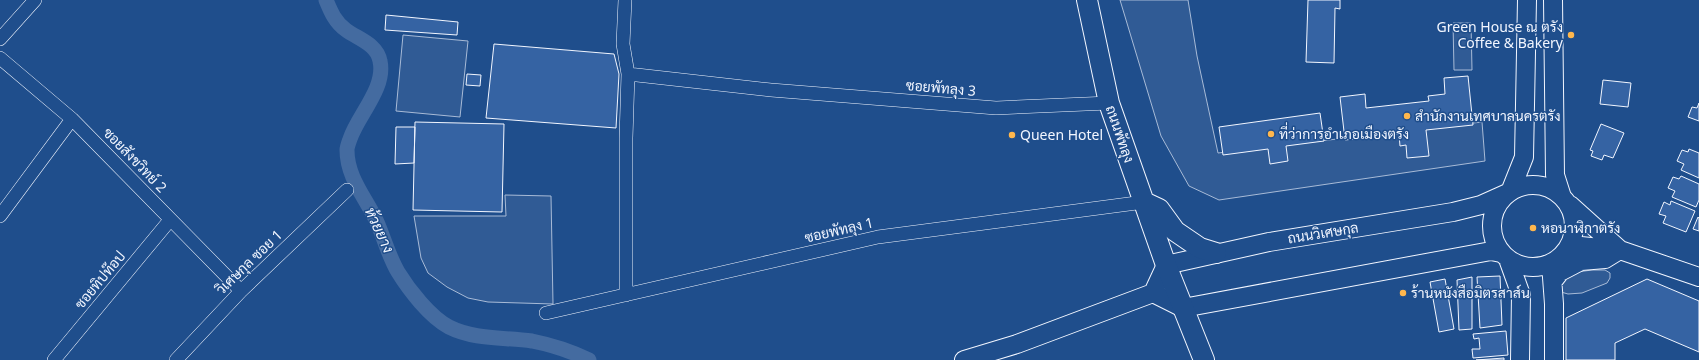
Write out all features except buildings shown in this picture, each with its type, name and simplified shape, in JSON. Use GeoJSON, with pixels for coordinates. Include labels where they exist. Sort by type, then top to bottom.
{"type":"FeatureCollection","features":[{"type":"Feature","properties":{"kind":"main road","name":"ถนนพัทลุง"},"geometry":{"type":"LineString","coordinates":[[1087,0],[1109,103],[1166,265],[1204,360]]}},
{"type":"Feature","properties":{"kind":"main road"},"geometry":{"type":"LineString","coordinates":[[1510,192],[1524,157],[1527,0]]}},
{"type":"Feature","properties":{"kind":"main road"},"geometry":{"type":"LineString","coordinates":[[1553,0],[1555,175],[1574,218],[1575,232],[1571,245],[1552,272],[1554,360]]}},
{"type":"Feature","properties":{"kind":"main road"},"geometry":{"type":"LineString","coordinates":[[1520,360],[1521,296],[1504,256],[1494,241],[1492,228],[1494,214],[1500,202],[1510,192],[1522,186],[1536,184],[1549,187],[1620,250]]}},
{"type":"Feature","properties":{"kind":"main road","name":"ถนนวิเศษกุล"},"geometry":{"type":"LineString","coordinates":[[1166,265],[1268,242],[1453,212],[1481,205],[1510,192]]}},
{"type":"Feature","properties":{"kind":"main road"},"geometry":{"type":"LineString","coordinates":[[1144,202],[1159,209],[1175,231],[1200,248],[1216,253]]}},
{"type":"Feature","properties":{"kind":"main road"},"geometry":{"type":"LineString","coordinates":[[1571,245],[1620,250],[1699,277]]}},
{"type":"Feature","properties":{"kind":"main road"},"geometry":{"type":"LineString","coordinates":[[1152,293],[1183,308],[1491,251],[1524,267],[1560,272],[1581,261],[1605,259],[1620,250]]}},
{"type":"Feature","properties":{"kind":"main road"},"geometry":{"type":"LineString","coordinates":[[964,360],[1018,344],[1152,293],[1166,265]]}},
{"type":"Feature","properties":{"kind":"street"},"geometry":{"type":"LineString","coordinates":[[0,39],[35,0]]}},
{"type":"Feature","properties":{"kind":"street"},"geometry":{"type":"LineString","coordinates":[[625,0],[623,44],[628,74],[626,138],[626,295]]}},
{"type":"Feature","properties":{"kind":"street","name":"ซอยสังขวิทย์ 2"},"geometry":{"type":"LineString","coordinates":[[0,58],[72,118],[241,291]]}},
{"type":"Feature","properties":{"kind":"street","name":"ซอยพัทลุง 3"},"geometry":{"type":"LineString","coordinates":[[628,74],[771,90],[996,108],[1109,103]]}},
{"type":"Feature","properties":{"kind":"street"},"geometry":{"type":"LineString","coordinates":[[0,216],[72,118]]}},
{"type":"Feature","properties":{"kind":"street","name":"วิเศษกุล ซอย 1"},"geometry":{"type":"LineString","coordinates":[[176,360],[241,291],[347,190]]}},
{"type":"Feature","properties":{"kind":"street","name":"ซอยพัทลุง 1"},"geometry":{"type":"LineString","coordinates":[[546,313],[878,237],[1144,202]]}},
{"type":"Feature","properties":{"kind":"street","name":"ซอยทิปท๊อป"},"geometry":{"type":"LineString","coordinates":[[54,360],[170,220]]}},
{"type":"Feature","properties":{"kind":"shaded area"},"geometry":{"type":"Polygon","coordinates":[[[1120,0],[1188,0],[1197,56],[1218,153],[1482,122],[1485,161],[1219,200],[1189,186],[1161,136],[1120,0]]]}},
{"type":"Feature","properties":{"kind":"shaded area"},"geometry":{"type":"Polygon","coordinates":[[[1453,23],[1471,23],[1472,70],[1454,70],[1453,23]]]}},
{"type":"Feature","properties":{"kind":"shaded area"},"geometry":{"type":"Polygon","coordinates":[[[403,35],[468,41],[460,117],[396,111],[403,35]]]}},
{"type":"Feature","properties":{"kind":"shaded area"},"geometry":{"type":"Polygon","coordinates":[[[505,195],[551,196],[553,304],[488,302],[468,298],[447,287],[428,273],[421,258],[414,216],[506,216],[505,195]]]}},
{"type":"Feature","properties":{"kind":"shaded area"},"geometry":{"type":"Polygon","coordinates":[[[1605,270],[1610,273],[1610,278],[1607,283],[1582,293],[1568,294],[1561,292],[1560,282],[1577,272],[1605,270]]]}},
{"type":"Feature","properties":{"kind":"waterway","name":"ห้วยยาง"},"geometry":{"type":"LineString","coordinates":[[326,0],[339,24],[371,46],[375,50],[380,61],[381,71],[379,81],[350,139],[347,149],[348,160],[350,170],[358,188],[373,213],[392,260],[408,287],[427,310],[449,327],[479,336],[532,341],[554,346],[589,360]]}},
{"type":"Feature","properties":{"kind":"place","name":"Green House ณ ตรัง Coffee & Bakery"},"geometry":{"type":"Point","coordinates":[1571,35]}},
{"type":"Feature","properties":{"kind":"place","name":"สำนักงานเทศบาลนครตรัง"},"geometry":{"type":"Point","coordinates":[1407,116]}},
{"type":"Feature","properties":{"kind":"place","name":"ที่ว่าการอำเภอเมืองตรัง"},"geometry":{"type":"Point","coordinates":[1271,134]}},
{"type":"Feature","properties":{"kind":"place","name":"Queen Hotel"},"geometry":{"type":"Point","coordinates":[1012,135]}},
{"type":"Feature","properties":{"kind":"place","name":"หอนาฬิกาตรัง"},"geometry":{"type":"Point","coordinates":[1533,228]}},
{"type":"Feature","properties":{"kind":"place","name":"ร้านหนังสือมิตรสาส์น"},"geometry":{"type":"Point","coordinates":[1403,293]}}]}
